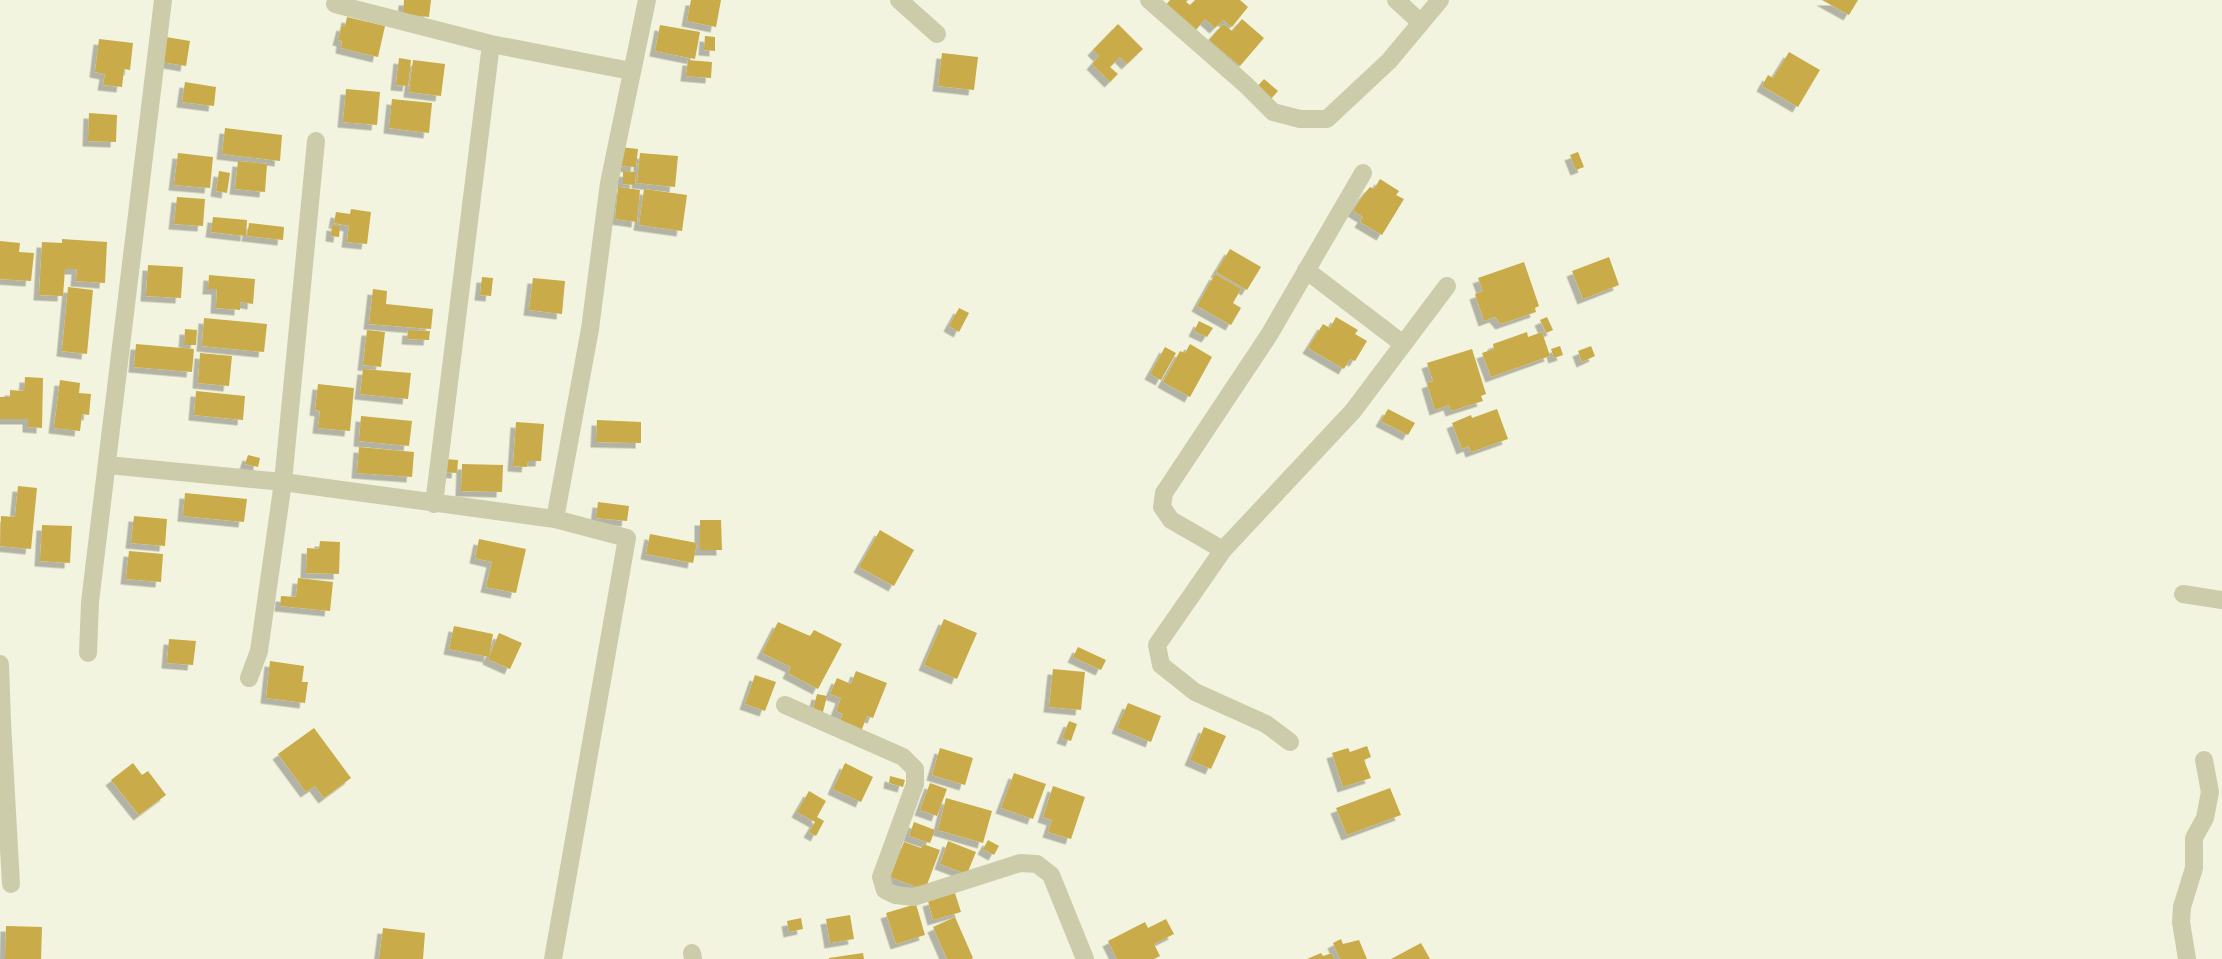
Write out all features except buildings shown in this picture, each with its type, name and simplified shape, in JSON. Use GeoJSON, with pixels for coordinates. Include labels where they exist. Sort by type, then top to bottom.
{"type":"FeatureCollection","features":[{"type":"Feature","properties":{"kind":"street"},"geometry":{"type":"LineString","coordinates":[[88,653],[89,613],[163,0]]}},
{"type":"Feature","properties":{"kind":"street"},"geometry":{"type":"LineString","coordinates":[[555,519],[588,340],[609,183],[646,0]]}},
{"type":"Feature","properties":{"kind":"street"},"geometry":{"type":"LineString","coordinates":[[899,0],[937,34]]}},
{"type":"Feature","properties":{"kind":"street"},"geometry":{"type":"LineString","coordinates":[[1149,0],[1246,85],[1273,112],[1300,119],[1327,119],[1389,61],[1440,0]]}},
{"type":"Feature","properties":{"kind":"street"},"geometry":{"type":"LineString","coordinates":[[1396,0],[1421,22]]}},
{"type":"Feature","properties":{"kind":"street"},"geometry":{"type":"LineString","coordinates":[[336,4],[491,44],[631,71]]}},
{"type":"Feature","properties":{"kind":"street"},"geometry":{"type":"LineString","coordinates":[[434,504],[491,44]]}},
{"type":"Feature","properties":{"kind":"street"},"geometry":{"type":"LineString","coordinates":[[249,678],[259,651],[283,482],[316,141]]}},
{"type":"Feature","properties":{"kind":"street"},"geometry":{"type":"LineString","coordinates":[[1223,550],[1172,520],[1162,507],[1164,493],[1269,335],[1363,173]]}},
{"type":"Feature","properties":{"kind":"street"},"geometry":{"type":"LineString","coordinates":[[1306,270],[1403,344]]}},
{"type":"Feature","properties":{"kind":"street"},"geometry":{"type":"LineString","coordinates":[[1290,742],[1266,724],[1195,692],[1161,664],[1156,645],[1223,550],[1353,411],[1447,286]]}},
{"type":"Feature","properties":{"kind":"street"},"geometry":{"type":"LineString","coordinates":[[108,465],[283,482],[555,519],[627,538],[553,959]]}},
{"type":"Feature","properties":{"kind":"street"},"geometry":{"type":"LineString","coordinates":[[2183,594],[2222,600]]}},
{"type":"Feature","properties":{"kind":"street"},"geometry":{"type":"LineString","coordinates":[[0,664],[1,722],[11,884]]}},
{"type":"Feature","properties":{"kind":"street"},"geometry":{"type":"LineString","coordinates":[[785,705],[903,758],[915,770],[915,784],[880,877],[885,891],[914,897],[1020,863],[1037,864],[1051,875],[1085,959]]}},
{"type":"Feature","properties":{"kind":"street"},"geometry":{"type":"LineString","coordinates":[[2187,959],[2181,922],[2182,907],[2194,868],[2194,838],[2205,818],[2210,792],[2204,760]]}}]}
